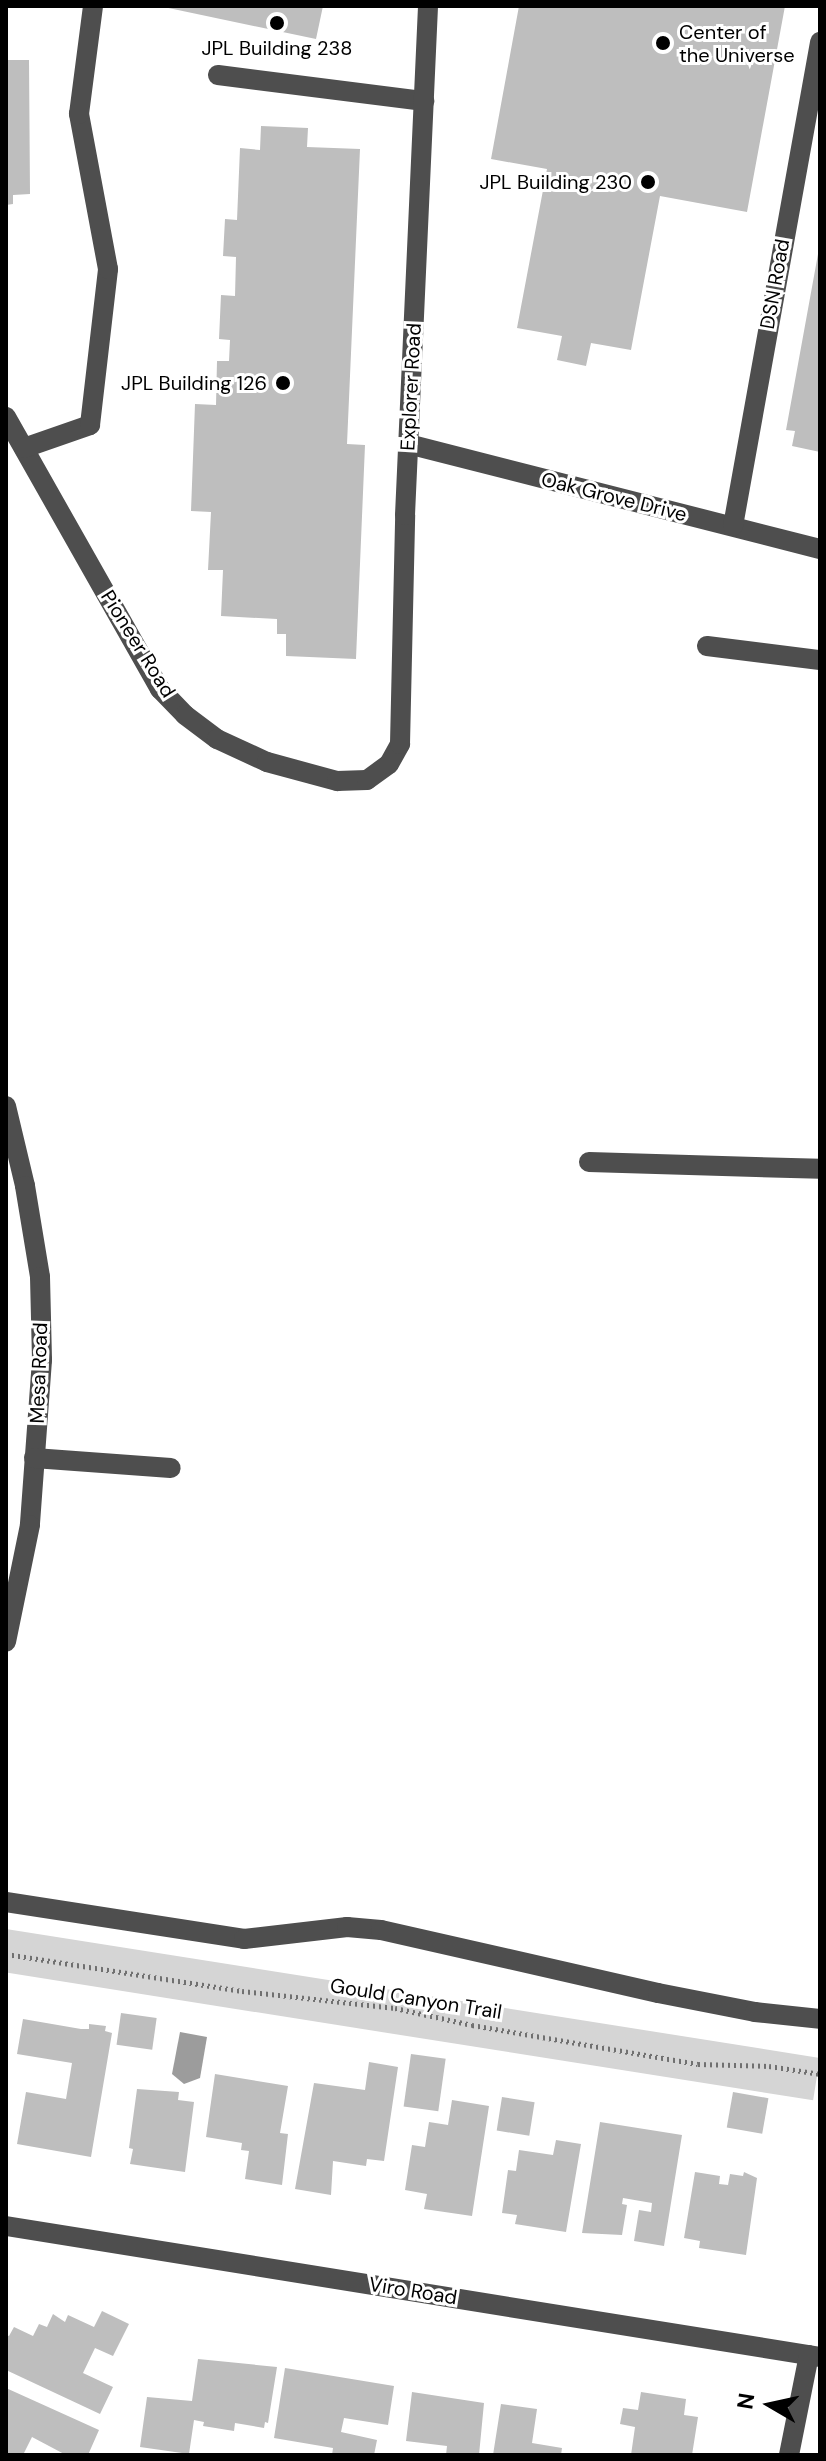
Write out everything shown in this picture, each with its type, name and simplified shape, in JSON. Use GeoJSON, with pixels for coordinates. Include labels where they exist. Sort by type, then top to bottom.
{"type":"FeatureCollection","features":[{"type":"Feature","properties":{"kind":"street"},"geometry":{"type":"LineString","coordinates":[[24,448],[90,425],[108,269],[79,114],[93,6]]}},
{"type":"Feature","properties":{"kind":"street","name":"Explorer Road"},"geometry":{"type":"LineString","coordinates":[[389,764],[400,744],[408,444],[428,6]]}},
{"type":"Feature","properties":{"kind":"street","name":"DSN Road"},"geometry":{"type":"LineString","coordinates":[[733,526],[820,42]]}},
{"type":"Feature","properties":{"kind":"street"},"geometry":{"type":"LineString","coordinates":[[218,75],[424,101]]}},
{"type":"Feature","properties":{"kind":"street","name":"Pioneer Road"},"geometry":{"type":"LineString","coordinates":[[6,417],[160,689],[185,715],[217,739],[267,762],[337,781],[367,780],[389,764]]}},
{"type":"Feature","properties":{"kind":"street","name":"Oak Grove Drive"},"geometry":{"type":"LineString","coordinates":[[408,444],[820,549]]}},
{"type":"Feature","properties":{"kind":"street"},"geometry":{"type":"LineString","coordinates":[[707,646],[820,660]]}},
{"type":"Feature","properties":{"kind":"street","name":"Mesa Road"},"geometry":{"type":"LineString","coordinates":[[6,1106],[25,1186],[40,1277],[42,1360],[30,1525],[6,1642]]}},
{"type":"Feature","properties":{"kind":"street"},"geometry":{"type":"LineString","coordinates":[[589,1162],[820,1169]]}},
{"type":"Feature","properties":{"kind":"street"},"geometry":{"type":"LineString","coordinates":[[34,1458],[171,1468]]}},
{"type":"Feature","properties":{"kind":"street"},"geometry":{"type":"LineString","coordinates":[[6,1902],[244,1939],[347,1927],[381,1930],[658,1993],[755,2012],[820,2019]]}},
{"type":"Feature","properties":{"kind":"street","name":"Viro Road"},"geometry":{"type":"LineString","coordinates":[[6,2226],[815,2356]]}},
{"type":"Feature","properties":{"kind":"street"},"geometry":{"type":"LineString","coordinates":[[789,2455],[815,2356]]}},
{"type":"Feature","properties":{"kind":"path","name":"Gould Canyon Trail"},"geometry":{"type":"LineString","coordinates":[[6,1954],[242,1991],[395,2008],[472,2025],[698,2064],[769,2066],[820,2074]]}},
{"type":"Feature","properties":{"kind":"shaded area"},"geometry":{"type":"Polygon","coordinates":[[[6,1929],[820,2058],[813,2100],[6,1973],[6,1929]]]}},
{"type":"Feature","properties":{"kind":"shaded area"},"geometry":{"type":"Polygon","coordinates":[[[180,2032],[207,2037],[200,2078],[184,2084],[172,2074],[180,2032]]]}},
{"type":"Feature","properties":{"kind":"building","name":"JPL Building 238"},"geometry":{"type":"Polygon","coordinates":[[[159,6],[323,6],[316,39],[159,6]]]}},
{"type":"Feature","properties":{"kind":"building","name":"JPL Building 230"},"geometry":{"type":"Polygon","coordinates":[[[519,6],[785,6],[747,212],[660,196],[631,350],[591,343],[586,366],[557,360],[562,336],[517,328],[547,169],[491,159],[519,6]]]}},
{"type":"Feature","properties":{"kind":"building"},"geometry":{"type":"Polygon","coordinates":[[[6,60],[29,60],[30,194],[13,195],[13,204],[6,205],[6,60]]]}},
{"type":"Feature","properties":{"kind":"building","name":"JPL Building 126"},"geometry":{"type":"Polygon","coordinates":[[[261,126],[308,128],[307,147],[360,149],[347,444],[365,445],[356,659],[286,656],[286,634],[277,634],[277,619],[221,616],[223,570],[208,570],[211,512],[191,511],[195,404],[216,405],[217,361],[229,361],[230,340],[219,339],[221,295],[235,296],[236,257],[223,256],[225,219],[237,220],[240,148],[260,150],[261,126]]]}},
{"type":"Feature","properties":{"kind":"building"},"geometry":{"type":"Polygon","coordinates":[[[818,254],[820,452],[792,446],[795,431],[786,430],[818,254]]]}},
{"type":"Feature","properties":{"kind":"building"},"geometry":{"type":"Polygon","coordinates":[[[121,2013],[157,2018],[152,2050],[117,2045],[121,2013]]]}},
{"type":"Feature","properties":{"kind":"building"},"geometry":{"type":"Polygon","coordinates":[[[23,2019],[81,2029],[89,2029],[89,2024],[106,2026],[105,2031],[112,2033],[91,2157],[17,2144],[26,2092],[66,2099],[72,2063],[17,2054],[23,2019]]]}},
{"type":"Feature","properties":{"kind":"building"},"geometry":{"type":"Polygon","coordinates":[[[411,2054],[446,2059],[438,2111],[404,2106],[411,2054]]]}},
{"type":"Feature","properties":{"kind":"building"},"geometry":{"type":"Polygon","coordinates":[[[369,2062],[398,2067],[384,2161],[367,2159],[366,2166],[333,2161],[331,2195],[295,2189],[314,2083],[365,2090],[369,2062]]]}},
{"type":"Feature","properties":{"kind":"building"},"geometry":{"type":"Polygon","coordinates":[[[215,2074],[288,2086],[280,2133],[288,2134],[282,2185],[245,2179],[249,2151],[241,2150],[242,2143],[206,2137],[215,2074]]]}},
{"type":"Feature","properties":{"kind":"building"},"geometry":{"type":"Polygon","coordinates":[[[137,2089],[179,2092],[178,2100],[194,2102],[185,2172],[130,2164],[133,2149],[129,2148],[137,2089]]]}},
{"type":"Feature","properties":{"kind":"building"},"geometry":{"type":"Polygon","coordinates":[[[733,2092],[768,2098],[762,2134],[727,2127],[733,2092]]]}},
{"type":"Feature","properties":{"kind":"building"},"geometry":{"type":"Polygon","coordinates":[[[502,2097],[535,2102],[529,2136],[497,2131],[502,2097]]]}},
{"type":"Feature","properties":{"kind":"building"},"geometry":{"type":"Polygon","coordinates":[[[452,2100],[489,2106],[472,2216],[424,2209],[427,2194],[405,2190],[412,2145],[425,2147],[429,2122],[448,2125],[452,2100]]]}},
{"type":"Feature","properties":{"kind":"building"},"geometry":{"type":"Polygon","coordinates":[[[600,2122],[682,2135],[664,2246],[634,2241],[639,2210],[651,2212],[652,2203],[623,2198],[622,2204],[627,2205],[622,2235],[582,2233],[600,2122]]]}},
{"type":"Feature","properties":{"kind":"building"},"geometry":{"type":"Polygon","coordinates":[[[556,2140],[581,2144],[566,2232],[515,2224],[517,2215],[502,2213],[508,2170],[516,2171],[519,2150],[553,2155],[556,2140]]]}},
{"type":"Feature","properties":{"kind":"building"},"geometry":{"type":"Polygon","coordinates":[[[695,2172],[720,2176],[719,2184],[728,2185],[730,2174],[743,2176],[744,2172],[757,2178],[746,2255],[699,2248],[700,2241],[684,2238],[695,2172]]]}},
{"type":"Feature","properties":{"kind":"building"},"geometry":{"type":"Polygon","coordinates":[[[102,2311],[129,2324],[113,2356],[95,2348],[83,2373],[113,2387],[100,2414],[6,2370],[6,2335],[9,2336],[14,2327],[33,2336],[39,2324],[47,2327],[53,2314],[65,2322],[68,2315],[94,2327],[102,2311]]]}},
{"type":"Feature","properties":{"kind":"building"},"geometry":{"type":"Polygon","coordinates":[[[198,2359],[277,2367],[268,2423],[265,2422],[264,2428],[235,2423],[234,2431],[203,2426],[204,2422],[194,2420],[189,2454],[140,2447],[147,2397],[192,2401],[198,2359]]]}},
{"type":"Feature","properties":{"kind":"building"},"geometry":{"type":"Polygon","coordinates":[[[285,2368],[394,2386],[388,2425],[344,2418],[341,2432],[377,2440],[374,2455],[332,2455],[333,2448],[274,2438],[285,2368]]]}},
{"type":"Feature","properties":{"kind":"building"},"geometry":{"type":"Polygon","coordinates":[[[6,2388],[99,2430],[88,2455],[66,2455],[32,2437],[23,2455],[6,2453],[6,2388]]]}},
{"type":"Feature","properties":{"kind":"building"},"geometry":{"type":"Polygon","coordinates":[[[412,2392],[484,2403],[479,2455],[446,2455],[447,2446],[406,2441],[412,2392]]]}},
{"type":"Feature","properties":{"kind":"building"},"geometry":{"type":"Polygon","coordinates":[[[641,2392],[686,2399],[684,2415],[698,2417],[692,2455],[631,2455],[635,2427],[620,2424],[623,2408],[638,2410],[641,2392]]]}},
{"type":"Feature","properties":{"kind":"building"},"geometry":{"type":"Polygon","coordinates":[[[501,2404],[537,2409],[532,2443],[562,2448],[561,2455],[493,2455],[501,2404]]]}},
{"type":"Feature","properties":{"kind":"place","name":"JPL Building 238"},"geometry":{"type":"Point","coordinates":[277,23]}},
{"type":"Feature","properties":{"kind":"place","name":"Center of the Universe"},"geometry":{"type":"Point","coordinates":[663,43]}},
{"type":"Feature","properties":{"kind":"place","name":"JPL Building 230"},"geometry":{"type":"Point","coordinates":[648,182]}},
{"type":"Feature","properties":{"kind":"place","name":"JPL Building 126"},"geometry":{"type":"Point","coordinates":[283,383]}}]}
